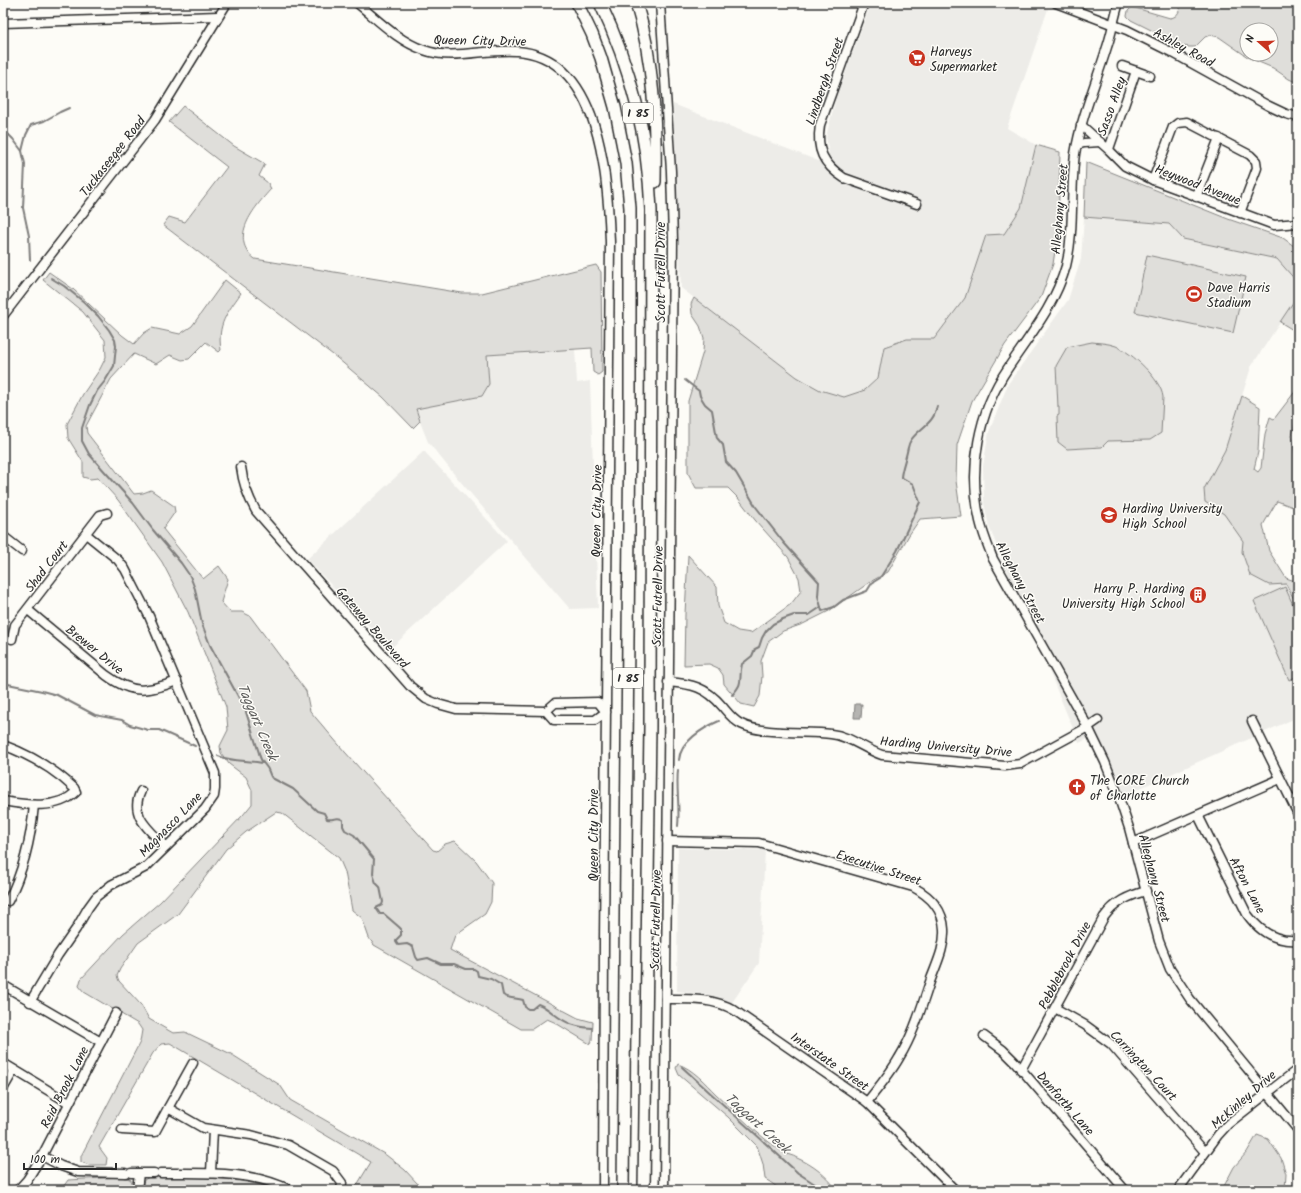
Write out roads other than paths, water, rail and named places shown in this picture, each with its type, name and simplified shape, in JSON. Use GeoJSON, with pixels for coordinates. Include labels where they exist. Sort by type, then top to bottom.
{"type":"FeatureCollection","features":[{"type":"Feature","properties":{"kind":"highway"},"geometry":{"type":"LineString","coordinates":[[572,3],[592,34]]}},
{"type":"Feature","properties":{"kind":"highway","name":"I 85"},"geometry":{"type":"LineString","coordinates":[[577,3],[592,34],[608,80],[621,132],[629,188],[631,229],[623,1190]]}},
{"type":"Feature","properties":{"kind":"highway","name":"I 85"},"geometry":{"type":"LineString","coordinates":[[600,3],[622,58],[637,111],[645,148],[649,180],[652,229],[650,718],[644,1190]]}},
{"type":"Feature","properties":{"kind":"highway"},"geometry":{"type":"LineString","coordinates":[[636,3],[648,57],[654,122],[655,176],[652,229]]}},
{"type":"Feature","properties":{"kind":"street","name":"Tuckaseegee Road"},"geometry":{"type":"LineString","coordinates":[[3,316],[155,120],[227,3]]}},
{"type":"Feature","properties":{"kind":"street","name":"Queen City Drive"},"geometry":{"type":"LineString","coordinates":[[357,3],[394,33],[425,50],[449,54],[509,50],[523,51],[543,57],[560,68],[576,84],[592,119],[602,151],[609,207],[610,242],[604,942],[604,1190]]}},
{"type":"Feature","properties":{"kind":"street","name":"Scott Futrell Drive"},"geometry":{"type":"LineString","coordinates":[[660,3],[671,171],[673,240],[664,1190]]}},
{"type":"Feature","properties":{"kind":"street","name":"Lindbergh Street"},"geometry":{"type":"LineString","coordinates":[[864,3],[820,125],[819,135],[821,154],[834,172],[844,178],[917,204]]}},
{"type":"Feature","properties":{"kind":"street","name":"Ashley Road"},"geometry":{"type":"LineString","coordinates":[[1056,3],[1113,24],[1173,53],[1267,105],[1298,117]]}},
{"type":"Feature","properties":{"kind":"street","name":"Alleghany Street"},"geometry":{"type":"LineString","coordinates":[[1119,3],[1108,46],[1081,125],[1074,166],[1069,249],[1063,276],[1051,304],[1007,368],[990,402],[978,445],[975,479],[977,507],[980,522],[993,559],[1088,727],[1114,783],[1133,843],[1159,941],[1168,963],[1180,984],[1298,1130]]}},
{"type":"Feature","properties":{"kind":"street"},"geometry":{"type":"LineString","coordinates":[[3,23],[218,16]]}},
{"type":"Feature","properties":{"kind":"street"},"geometry":{"type":"LineString","coordinates":[[1122,66],[1150,76]]}},
{"type":"Feature","properties":{"kind":"street","name":"Sasso Alley"},"geometry":{"type":"LineString","coordinates":[[1109,149],[1136,71]]}},
{"type":"Feature","properties":{"kind":"street"},"geometry":{"type":"LineString","coordinates":[[1153,180],[1171,130],[1178,123],[1187,122],[1254,158],[1257,164],[1257,171],[1240,213]]}},
{"type":"Feature","properties":{"kind":"street","name":"Heywood Avenue"},"geometry":{"type":"LineString","coordinates":[[1081,125],[1109,149],[1128,169],[1196,197],[1274,225],[1298,223]]}},
{"type":"Feature","properties":{"kind":"street"},"geometry":{"type":"LineString","coordinates":[[1196,197],[1219,138]]}},
{"type":"Feature","properties":{"kind":"street"},"geometry":{"type":"LineString","coordinates":[[1077,145],[1100,142]]}},
{"type":"Feature","properties":{"kind":"street","name":"Gateway Boulevard"},"geometry":{"type":"LineString","coordinates":[[241,467],[242,480],[246,492],[256,511],[410,686],[426,699],[456,709],[546,711],[555,703],[598,702],[606,712],[595,720],[554,720],[546,711]]}},
{"type":"Feature","properties":{"kind":"street","name":"Shad Court"},"geometry":{"type":"LineString","coordinates":[[12,639],[15,625],[100,515],[107,513]]}},
{"type":"Feature","properties":{"kind":"street","name":"Magnasco Lane"},"geometry":{"type":"LineString","coordinates":[[30,1002],[58,955],[96,897],[112,885],[146,867],[205,809],[214,796],[215,789],[215,773],[149,616],[125,570],[118,560],[86,534]]}},
{"type":"Feature","properties":{"kind":"street"},"geometry":{"type":"LineString","coordinates":[[3,536],[22,551]]}},
{"type":"Feature","properties":{"kind":"street","name":"Brewer Drive"},"geometry":{"type":"LineString","coordinates":[[28,610],[118,684],[129,688],[147,690],[158,688],[177,681]]}},
{"type":"Feature","properties":{"kind":"street","name":"Harding University Drive"},"geometry":{"type":"LineString","coordinates":[[668,682],[694,685],[707,691],[714,697],[732,719],[749,728],[833,734],[852,740],[870,751],[882,755],[1005,766],[1020,764],[1098,720]]}},
{"type":"Feature","properties":{"kind":"street"},"geometry":{"type":"LineString","coordinates":[[1252,721],[1298,814]]}},
{"type":"Feature","properties":{"kind":"street"},"geometry":{"type":"LineString","coordinates":[[3,745],[36,758],[52,769],[74,788],[76,792],[64,800],[45,804],[34,805],[3,801]]}},
{"type":"Feature","properties":{"kind":"street"},"geometry":{"type":"LineString","coordinates":[[1133,843],[1280,779]]}},
{"type":"Feature","properties":{"kind":"street"},"geometry":{"type":"LineString","coordinates":[[142,791],[138,797],[137,808],[139,818],[166,847]]}},
{"type":"Feature","properties":{"kind":"street"},"geometry":{"type":"LineString","coordinates":[[8,900],[17,883],[24,863],[34,805]]}},
{"type":"Feature","properties":{"kind":"street","name":"Afton Lane"},"geometry":{"type":"LineString","coordinates":[[1198,815],[1247,914],[1254,923],[1260,929],[1272,936],[1280,939],[1298,940]]}},
{"type":"Feature","properties":{"kind":"street","name":"Executive Street"},"geometry":{"type":"LineString","coordinates":[[667,841],[759,843],[913,888],[930,898],[936,906],[942,919],[944,928],[943,947],[907,1043],[890,1072],[867,1102]]}},
{"type":"Feature","properties":{"kind":"street","name":"Pebblebrook Drive"},"geometry":{"type":"LineString","coordinates":[[1021,1070],[1107,913],[1120,901],[1129,896],[1146,891]]}},
{"type":"Feature","properties":{"kind":"street"},"geometry":{"type":"LineString","coordinates":[[3,985],[101,1042]]}},
{"type":"Feature","properties":{"kind":"street","name":"Interstate Street"},"geometry":{"type":"LineString","coordinates":[[666,998],[707,1000],[730,1007],[867,1102],[955,1190]]}},
{"type":"Feature","properties":{"kind":"street","name":"Carrington Court"},"geometry":{"type":"LineString","coordinates":[[1055,1008],[1085,1025],[1111,1044],[1205,1152]]}},
{"type":"Feature","properties":{"kind":"street","name":"Reid Brook Lane"},"geometry":{"type":"LineString","coordinates":[[18,1190],[27,1180],[42,1156],[116,1013]]}},
{"type":"Feature","properties":{"kind":"street","name":"Danforth Lane"},"geometry":{"type":"LineString","coordinates":[[984,1036],[1003,1050],[1125,1190]]}},
{"type":"Feature","properties":{"kind":"street"},"geometry":{"type":"LineString","coordinates":[[3,1063],[69,1103]]}},
{"type":"Feature","properties":{"kind":"street"},"geometry":{"type":"LineString","coordinates":[[122,1130],[155,1132],[193,1063]]}},
{"type":"Feature","properties":{"kind":"street","name":"McKinley Drive"},"geometry":{"type":"LineString","coordinates":[[1178,1190],[1205,1152],[1228,1124],[1298,1069]]}},
{"type":"Feature","properties":{"kind":"street"},"geometry":{"type":"LineString","coordinates":[[3,1089],[14,1070]]}},
{"type":"Feature","properties":{"kind":"street"},"geometry":{"type":"LineString","coordinates":[[168,1108],[203,1128],[251,1135],[288,1146],[335,1173],[342,1183],[341,1190]]}},
{"type":"Feature","properties":{"kind":"street"},"geometry":{"type":"LineString","coordinates":[[211,1173],[213,1130]]}},
{"type":"Feature","properties":{"kind":"street"},"geometry":{"type":"LineString","coordinates":[[42,1156],[61,1166],[78,1172],[211,1173],[243,1176],[275,1184],[290,1190]]}},
{"type":"Feature","properties":{"kind":"street"},"geometry":{"type":"LineString","coordinates":[[131,1173],[137,1190]]}},
{"type":"Feature","properties":{"kind":"waterway"},"geometry":{"type":"LineString","coordinates":[[22,151],[26,135],[31,125],[44,121],[69,108]]}},
{"type":"Feature","properties":{"kind":"waterway","name":"Taggart Creek"},"geometry":{"type":"LineString","coordinates":[[3,129],[22,151],[25,164],[23,208],[29,236],[30,260]]}},
{"type":"Feature","properties":{"kind":"waterway","name":"Taggart Creek"},"geometry":{"type":"LineString","coordinates":[[51,278],[84,302],[98,316],[115,340],[116,346],[114,366],[97,391],[90,405],[82,428],[82,441],[89,454],[133,503],[190,576],[195,589],[202,624],[210,645],[245,709],[260,757],[268,769],[271,777],[293,789],[317,811],[324,813],[327,819],[339,818],[343,820],[345,830],[354,835],[374,859],[373,874],[376,883],[380,887],[383,902],[382,905],[376,908],[380,914],[384,914],[401,929],[401,935],[396,940],[398,945],[407,944],[413,947],[418,960],[428,958],[441,964],[454,964],[466,969],[474,969],[477,971],[478,976],[491,979],[501,985],[503,995],[510,998],[523,1000],[525,1007],[528,1009],[532,1009],[538,1004],[568,1023],[576,1026],[592,1028]]}},
{"type":"Feature","properties":{"kind":"waterway"},"geometry":{"type":"LineString","coordinates":[[685,380],[699,391],[705,404],[712,410],[717,438],[723,445],[726,462],[736,473],[756,507],[784,543],[819,582],[818,596],[822,611],[834,607],[843,600],[867,591],[872,583],[880,578],[897,551],[920,502],[913,484],[901,477],[908,446],[915,436],[933,417],[937,406]]}},
{"type":"Feature","properties":{"kind":"waterway"},"geometry":{"type":"LineString","coordinates":[[732,695],[740,683],[742,664],[752,656],[755,649],[759,647],[766,631],[773,624],[794,615],[809,615],[821,607]]}},
{"type":"Feature","properties":{"kind":"waterway"},"geometry":{"type":"LineString","coordinates":[[3,683],[57,695],[95,715],[122,720],[130,725],[148,730],[159,730],[195,746]]}},
{"type":"Feature","properties":{"kind":"waterway"},"geometry":{"type":"LineString","coordinates":[[679,760],[683,747],[693,736],[719,721]]}},
{"type":"Feature","properties":{"kind":"waterway"},"geometry":{"type":"LineString","coordinates":[[218,756],[229,759],[262,763]]}},
{"type":"Feature","properties":{"kind":"waterway"},"geometry":{"type":"LineString","coordinates":[[678,770],[678,826]]}},
{"type":"Feature","properties":{"kind":"waterway","name":"Taggart Creek"},"geometry":{"type":"LineString","coordinates":[[682,1067],[798,1173],[824,1190]]}},
{"type":"Feature","properties":{"kind":"place","name":"Harveys Supermarket"},"geometry":{"type":"Point","coordinates":[917,58]}},
{"type":"Feature","properties":{"kind":"place","name":"Dave Harris Stadium"},"geometry":{"type":"Point","coordinates":[1194,294]}},
{"type":"Feature","properties":{"kind":"place","name":"Harding University High School"},"geometry":{"type":"Point","coordinates":[1109,515]}},
{"type":"Feature","properties":{"kind":"place","name":"Harry P. Harding University High School"},"geometry":{"type":"Point","coordinates":[1198,595]}},
{"type":"Feature","properties":{"kind":"place","name":"The CORE Church of Charlotte"},"geometry":{"type":"Point","coordinates":[1077,787]}}]}
